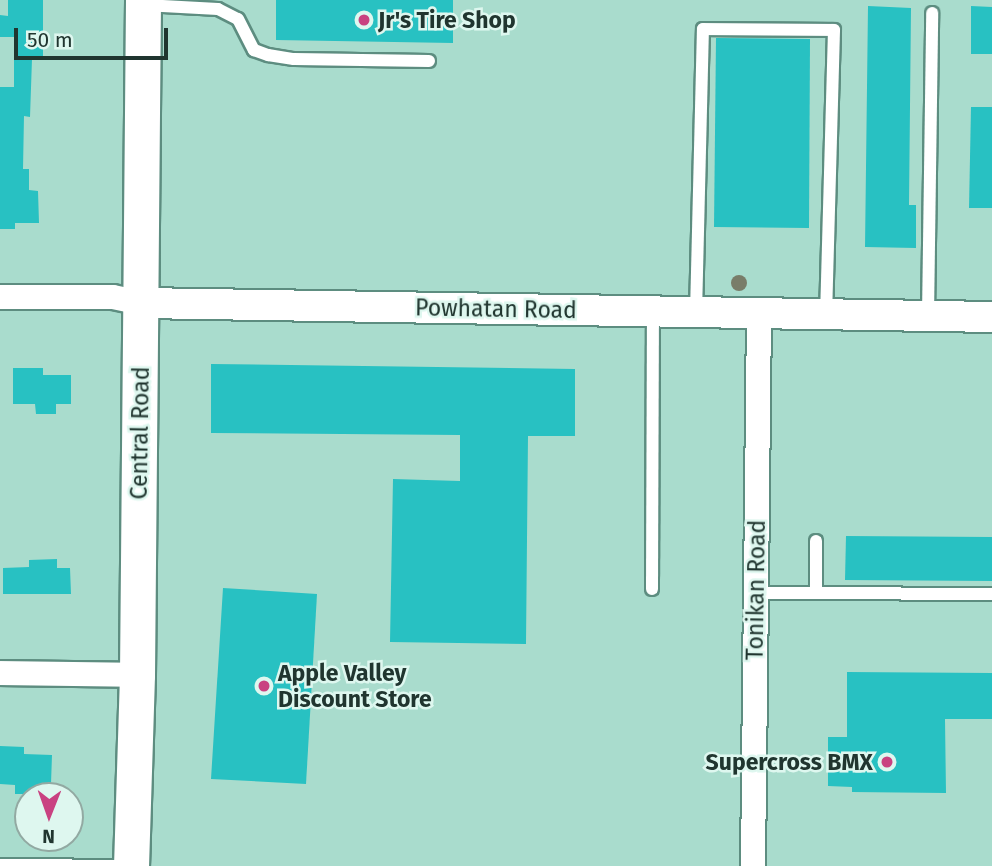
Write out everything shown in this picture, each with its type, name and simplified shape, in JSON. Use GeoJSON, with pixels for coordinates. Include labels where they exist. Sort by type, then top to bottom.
{"type":"FeatureCollection","features":[{"type":"Feature","properties":{"kind":"main road","name":"Central Road"},"geometry":{"type":"LineString","coordinates":[[131,866],[137,675],[143,2]]}},
{"type":"Feature","properties":{"kind":"street","name":"Powhatan Road"},"geometry":{"type":"LineString","coordinates":[[0,297],[113,297],[141,303],[992,317]]}},
{"type":"Feature","properties":{"kind":"street","name":"Tonikan Road"},"geometry":{"type":"LineString","coordinates":[[753,866],[759,314]]}},
{"type":"Feature","properties":{"kind":"street"},"geometry":{"type":"LineString","coordinates":[[0,673],[137,675]]}},
{"type":"Feature","properties":{"kind":"lane"},"geometry":{"type":"LineString","coordinates":[[143,2],[218,9],[238,19],[254,50],[268,55],[295,59],[429,61]]}},
{"type":"Feature","properties":{"kind":"lane"},"geometry":{"type":"LineString","coordinates":[[928,316],[932,13]]}},
{"type":"Feature","properties":{"kind":"lane"},"geometry":{"type":"LineString","coordinates":[[696,313],[703,29],[834,30],[826,315]]}},
{"type":"Feature","properties":{"kind":"lane"},"geometry":{"type":"LineString","coordinates":[[652,589],[653,312]]}},
{"type":"Feature","properties":{"kind":"lane"},"geometry":{"type":"LineString","coordinates":[[816,541],[816,593]]}},
{"type":"Feature","properties":{"kind":"lane"},"geometry":{"type":"LineString","coordinates":[[756,593],[992,594]]}},
{"type":"Feature","properties":{"kind":"lane"},"geometry":{"type":"LineString","coordinates":[[0,865],[131,866]]}},
{"type":"Feature","properties":{"kind":"building"},"geometry":{"type":"Polygon","coordinates":[[[8,0],[43,0],[43,59],[32,59],[30,117],[24,116],[23,169],[29,169],[29,190],[38,191],[39,223],[15,223],[15,229],[0,229],[0,87],[14,87],[14,37],[0,37],[0,15],[8,16],[8,0]]]}},
{"type":"Feature","properties":{"kind":"building","name":"Jr's Tire Shop"},"geometry":{"type":"Polygon","coordinates":[[[276,0],[453,0],[453,43],[276,40],[276,0]]]}},
{"type":"Feature","properties":{"kind":"building"},"geometry":{"type":"Polygon","coordinates":[[[868,6],[911,8],[909,205],[916,205],[916,248],[865,247],[868,6]]]}},
{"type":"Feature","properties":{"kind":"building"},"geometry":{"type":"Polygon","coordinates":[[[971,6],[992,7],[992,54],[971,54],[971,6]]]}},
{"type":"Feature","properties":{"kind":"building"},"geometry":{"type":"Polygon","coordinates":[[[716,38],[810,39],[809,228],[714,227],[716,38]]]}},
{"type":"Feature","properties":{"kind":"building"},"geometry":{"type":"Polygon","coordinates":[[[971,107],[992,107],[992,208],[969,208],[971,107]]]}},
{"type":"Feature","properties":{"kind":"building"},"geometry":{"type":"Polygon","coordinates":[[[211,364],[575,369],[575,436],[528,436],[526,644],[390,642],[393,479],[460,481],[460,435],[211,433],[211,364]]]}},
{"type":"Feature","properties":{"kind":"building"},"geometry":{"type":"Polygon","coordinates":[[[13,368],[43,368],[43,375],[71,375],[71,404],[56,404],[56,414],[36,414],[35,404],[13,404],[13,368]]]}},
{"type":"Feature","properties":{"kind":"building"},"geometry":{"type":"Polygon","coordinates":[[[846,536],[992,537],[992,581],[845,580],[846,536]]]}},
{"type":"Feature","properties":{"kind":"building"},"geometry":{"type":"Polygon","coordinates":[[[57,559],[57,568],[70,568],[71,594],[3,594],[3,568],[29,567],[29,560],[57,559]]]}},
{"type":"Feature","properties":{"kind":"building","name":"Apple Valley Discount Store"},"geometry":{"type":"Polygon","coordinates":[[[223,588],[317,594],[306,784],[211,779],[223,588]]]}},
{"type":"Feature","properties":{"kind":"building"},"geometry":{"type":"Polygon","coordinates":[[[847,672],[992,673],[992,719],[945,719],[946,793],[852,792],[852,787],[828,786],[828,737],[847,737],[847,672]]]}},
{"type":"Feature","properties":{"kind":"building"},"geometry":{"type":"Polygon","coordinates":[[[0,746],[24,747],[24,754],[52,755],[51,782],[0,784],[0,746]]]}},
{"type":"Feature","properties":{"kind":"place","name":"Jr's Tire Shop"},"geometry":{"type":"Point","coordinates":[364,20]}},
{"type":"Feature","properties":{"kind":"place","name":"Apple Valley Discount Store"},"geometry":{"type":"Point","coordinates":[264,686]}},
{"type":"Feature","properties":{"kind":"place","name":"Supercross BMX"},"geometry":{"type":"Point","coordinates":[887,762]}}]}
